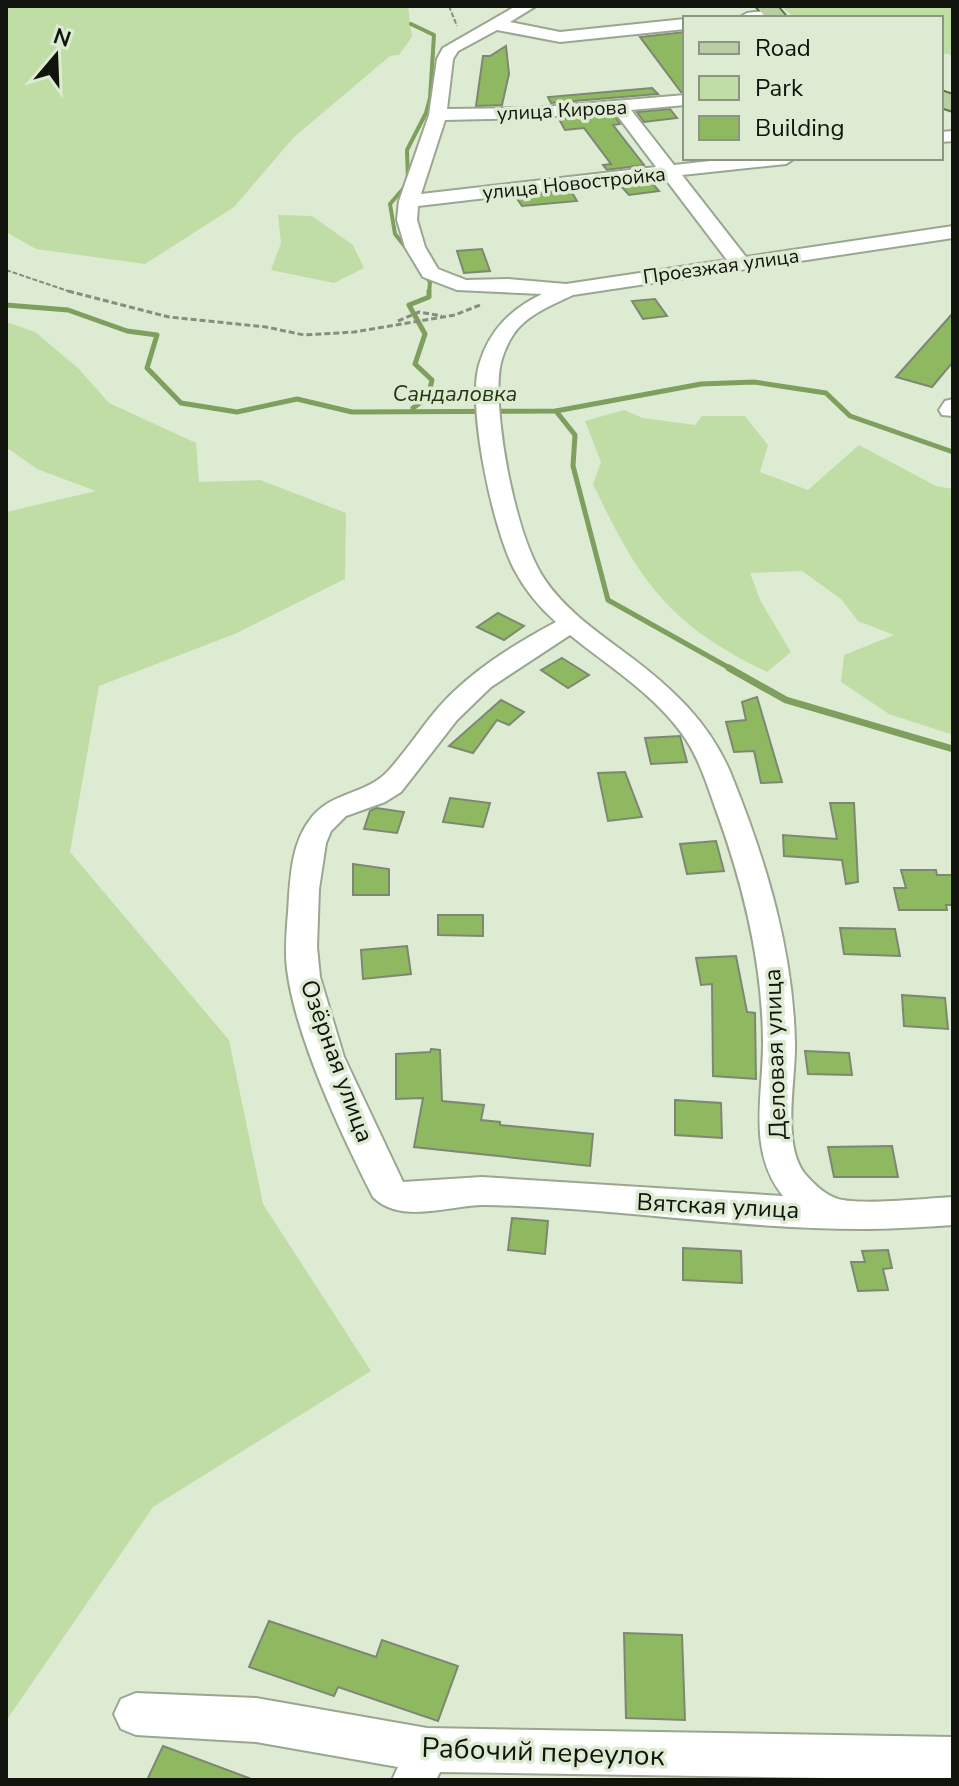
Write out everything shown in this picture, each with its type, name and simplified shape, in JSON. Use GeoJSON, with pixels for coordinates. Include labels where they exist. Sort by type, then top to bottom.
{"type":"FeatureCollection","features":[{"type":"Feature","properties":{"kind":"street"},"geometry":{"type":"LineString","coordinates":[[528,6],[451,48],[445,59],[438,115],[409,201],[407,220],[430,273],[464,286],[508,285],[568,290]]}},
{"type":"Feature","properties":{"kind":"street"},"geometry":{"type":"LineString","coordinates":[[493,24],[560,37],[683,24]]}},
{"type":"Feature","properties":{"kind":"street","name":"улица Кирова"},"geometry":{"type":"LineString","coordinates":[[438,115],[620,108],[683,100]]}},
{"type":"Feature","properties":{"kind":"street"},"geometry":{"type":"LineString","coordinates":[[620,108],[740,263]]}},
{"type":"Feature","properties":{"kind":"street","name":"улица Новостройка"},"geometry":{"type":"LineString","coordinates":[[409,201],[771,160]]}},
{"type":"Feature","properties":{"kind":"street","name":"Проезжая улица"},"geometry":{"type":"LineString","coordinates":[[488,382],[489,368],[504,333],[530,309],[568,290],[953,232]]}},
{"type":"Feature","properties":{"kind":"street","name":"Деловая улица"},"geometry":{"type":"LineString","coordinates":[[488,382],[493,433],[508,516],[519,553],[532,581],[570,625],[675,706],[692,725],[708,753],[761,896],[776,981],[779,1060],[777,1146],[781,1162],[801,1195],[827,1212]]}},
{"type":"Feature","properties":{"kind":"street","name":"Озёрная улица"},"geometry":{"type":"LineString","coordinates":[[482,1191],[409,1198],[392,1194],[385,1187],[325,1045],[304,978],[301,950],[311,846],[319,827],[342,804],[390,787],[454,706],[476,686],[511,658],[570,625]]}},
{"type":"Feature","properties":{"kind":"street","name":"Вятская улица"},"geometry":{"type":"LineString","coordinates":[[482,1191],[861,1215],[953,1211]]}},
{"type":"Feature","properties":{"kind":"street","name":"Рабочий переулок"},"geometry":{"type":"LineString","coordinates":[[136,1714],[256,1720],[420,1765],[947,1766]]}},
{"type":"Feature","properties":{"kind":"path"},"geometry":{"type":"LineString","coordinates":[[6,270],[89,298],[169,317],[266,327],[304,335],[354,332],[446,316],[489,301]]}},
{"type":"Feature","properties":{"kind":"path"},"geometry":{"type":"LineString","coordinates":[[396,323],[408,314],[423,311],[446,316]]}},
{"type":"Feature","properties":{"kind":"green space"},"geometry":{"type":"Polygon","coordinates":[[[6,6],[408,6],[412,37],[399,55],[390,56],[294,137],[234,207],[145,264],[36,249],[6,232],[6,6]]]}},
{"type":"Feature","properties":{"kind":"green space"},"geometry":{"type":"Polygon","coordinates":[[[781,6],[953,6],[953,55],[943,53],[943,16],[793,16],[781,6]]]}},
{"type":"Feature","properties":{"kind":"green space"},"geometry":{"type":"Polygon","coordinates":[[[278,215],[312,216],[353,245],[364,268],[334,283],[271,270],[281,243],[278,215]]]}},
{"type":"Feature","properties":{"kind":"green space"},"geometry":{"type":"Polygon","coordinates":[[[6,322],[35,332],[78,368],[109,403],[196,443],[199,482],[260,480],[346,513],[345,579],[237,633],[99,686],[70,852],[229,1040],[263,1204],[371,1371],[153,1507],[6,1721],[6,512],[96,491],[37,469],[6,447],[6,322]]]}},
{"type":"Feature","properties":{"kind":"green space"},"geometry":{"type":"Polygon","coordinates":[[[624,410],[643,418],[695,425],[702,416],[745,416],[768,445],[760,472],[808,490],[859,445],[936,486],[953,489],[953,735],[889,714],[841,682],[844,655],[894,635],[858,621],[841,599],[802,571],[750,573],[761,602],[791,652],[767,672],[733,654],[681,617],[642,573],[593,484],[601,462],[585,421],[624,410]]]}},
{"type":"Feature","properties":{"kind":"building"},"geometry":{"type":"Polygon","coordinates":[[[683,32],[683,92],[681,92],[640,37],[683,32]]]}},
{"type":"Feature","properties":{"kind":"building"},"geometry":{"type":"Polygon","coordinates":[[[506,46],[509,74],[502,105],[476,106],[483,56],[490,56],[506,46]]]}},
{"type":"Feature","properties":{"kind":"building"},"geometry":{"type":"Polygon","coordinates":[[[652,88],[658,94],[551,103],[548,97],[652,88]]]}},
{"type":"Feature","properties":{"kind":"building"},"geometry":{"type":"Polygon","coordinates":[[[670,109],[677,118],[644,122],[637,112],[670,109]]]}},
{"type":"Feature","properties":{"kind":"building"},"geometry":{"type":"Polygon","coordinates":[[[613,114],[620,124],[613,125],[644,165],[607,170],[603,165],[611,164],[584,128],[565,130],[559,119],[613,114]]]}},
{"type":"Feature","properties":{"kind":"building"},"geometry":{"type":"Polygon","coordinates":[[[651,182],[659,191],[629,195],[620,185],[651,182]]]}},
{"type":"Feature","properties":{"kind":"building"},"geometry":{"type":"Polygon","coordinates":[[[571,191],[577,201],[522,206],[516,197],[571,191]]]}},
{"type":"Feature","properties":{"kind":"building"},"geometry":{"type":"Polygon","coordinates":[[[482,249],[490,271],[464,273],[457,251],[482,249]]]}},
{"type":"Feature","properties":{"kind":"building"},"geometry":{"type":"Polygon","coordinates":[[[655,299],[667,316],[643,319],[632,301],[655,299]]]}},
{"type":"Feature","properties":{"kind":"building"},"geometry":{"type":"Polygon","coordinates":[[[953,313],[953,362],[932,387],[896,377],[953,313]]]}},
{"type":"Feature","properties":{"kind":"building"},"geometry":{"type":"Polygon","coordinates":[[[498,613],[524,626],[504,640],[477,627],[498,613]]]}},
{"type":"Feature","properties":{"kind":"building"},"geometry":{"type":"Polygon","coordinates":[[[562,658],[589,675],[568,688],[541,670],[562,658]]]}},
{"type":"Feature","properties":{"kind":"building"},"geometry":{"type":"Polygon","coordinates":[[[757,697],[782,782],[761,783],[754,751],[734,752],[726,722],[746,720],[742,702],[757,697]]]}},
{"type":"Feature","properties":{"kind":"building"},"geometry":{"type":"Polygon","coordinates":[[[501,700],[524,712],[509,725],[497,720],[473,753],[449,746],[501,700]]]}},
{"type":"Feature","properties":{"kind":"building"},"geometry":{"type":"Polygon","coordinates":[[[680,736],[687,762],[651,764],[645,738],[680,736]]]}},
{"type":"Feature","properties":{"kind":"building"},"geometry":{"type":"Polygon","coordinates":[[[625,772],[642,817],[608,821],[598,773],[625,772]]]}},
{"type":"Feature","properties":{"kind":"building"},"geometry":{"type":"Polygon","coordinates":[[[450,798],[490,803],[483,827],[443,822],[450,798]]]}},
{"type":"Feature","properties":{"kind":"building"},"geometry":{"type":"Polygon","coordinates":[[[830,803],[854,803],[858,882],[846,884],[842,860],[784,856],[783,835],[837,839],[830,803]]]}},
{"type":"Feature","properties":{"kind":"building"},"geometry":{"type":"Polygon","coordinates":[[[376,808],[404,812],[397,833],[364,829],[370,811],[376,808]]]}},
{"type":"Feature","properties":{"kind":"building"},"geometry":{"type":"Polygon","coordinates":[[[716,841],[724,871],[687,874],[680,844],[716,841]]]}},
{"type":"Feature","properties":{"kind":"building"},"geometry":{"type":"Polygon","coordinates":[[[353,864],[389,869],[389,895],[353,895],[353,864]]]}},
{"type":"Feature","properties":{"kind":"building"},"geometry":{"type":"Polygon","coordinates":[[[901,870],[936,870],[937,875],[953,875],[953,905],[946,905],[947,910],[899,910],[894,888],[906,888],[901,870]]]}},
{"type":"Feature","properties":{"kind":"building"},"geometry":{"type":"Polygon","coordinates":[[[438,915],[483,915],[483,936],[438,935],[438,915]]]}},
{"type":"Feature","properties":{"kind":"building"},"geometry":{"type":"Polygon","coordinates":[[[840,928],[895,929],[900,956],[844,954],[840,928]]]}},
{"type":"Feature","properties":{"kind":"building"},"geometry":{"type":"Polygon","coordinates":[[[407,946],[411,974],[363,979],[361,950],[407,946]]]}},
{"type":"Feature","properties":{"kind":"building"},"geometry":{"type":"Polygon","coordinates":[[[736,956],[747,1012],[755,1013],[756,1079],[713,1076],[712,984],[701,985],[696,958],[736,956]]]}},
{"type":"Feature","properties":{"kind":"building"},"geometry":{"type":"Polygon","coordinates":[[[902,995],[945,998],[948,1029],[904,1026],[902,995]]]}},
{"type":"Feature","properties":{"kind":"building"},"geometry":{"type":"Polygon","coordinates":[[[431,1049],[440,1050],[442,1101],[484,1105],[481,1120],[500,1122],[500,1125],[593,1134],[590,1166],[414,1147],[423,1098],[396,1099],[396,1054],[430,1052],[431,1049]]]}},
{"type":"Feature","properties":{"kind":"building"},"geometry":{"type":"Polygon","coordinates":[[[805,1051],[849,1053],[852,1075],[808,1074],[805,1051]]]}},
{"type":"Feature","properties":{"kind":"building"},"geometry":{"type":"Polygon","coordinates":[[[675,1100],[721,1103],[722,1138],[675,1135],[675,1100]]]}},
{"type":"Feature","properties":{"kind":"building"},"geometry":{"type":"Polygon","coordinates":[[[892,1146],[898,1177],[834,1177],[828,1147],[892,1146]]]}},
{"type":"Feature","properties":{"kind":"building"},"geometry":{"type":"Polygon","coordinates":[[[512,1218],[548,1221],[545,1254],[508,1250],[512,1218]]]}},
{"type":"Feature","properties":{"kind":"building"},"geometry":{"type":"Polygon","coordinates":[[[683,1248],[741,1251],[742,1283],[683,1280],[683,1248]]]}},
{"type":"Feature","properties":{"kind":"building"},"geometry":{"type":"Polygon","coordinates":[[[888,1250],[892,1268],[883,1269],[888,1290],[858,1291],[851,1262],[865,1262],[862,1251],[888,1250]]]}},
{"type":"Feature","properties":{"kind":"building"},"geometry":{"type":"Polygon","coordinates":[[[269,1621],[376,1657],[382,1640],[458,1666],[438,1721],[338,1687],[334,1696],[249,1667],[269,1621]]]}},
{"type":"Feature","properties":{"kind":"building"},"geometry":{"type":"Polygon","coordinates":[[[624,1633],[682,1635],[685,1720],[626,1718],[624,1633]]]}},
{"type":"Feature","properties":{"kind":"building"},"geometry":{"type":"Polygon","coordinates":[[[163,1746],[249,1778],[147,1780],[163,1746]]]}},
{"type":"Feature","properties":{"kind":"waterway"},"geometry":{"type":"LineString","coordinates":[[411,24],[434,35],[430,98],[426,113],[407,150],[408,183],[390,204],[395,234],[414,258]]}},
{"type":"Feature","properties":{"kind":"waterway"},"geometry":{"type":"LineString","coordinates":[[423,272],[430,282],[429,293]]}},
{"type":"Feature","properties":{"kind":"waterway"},"geometry":{"type":"LineString","coordinates":[[413,408],[428,397],[432,380],[415,364],[425,334],[409,305],[429,297],[429,293]]}},
{"type":"Feature","properties":{"kind":"waterway","name":"Сандаловка"},"geometry":{"type":"LineString","coordinates":[[6,305],[68,310],[127,331],[157,335],[147,368],[181,403],[237,412],[297,399],[352,412],[556,411]]}},
{"type":"Feature","properties":{"kind":"waterway","name":"Сандаловка"},"geometry":{"type":"LineString","coordinates":[[556,411],[701,384],[754,382],[826,393],[850,416],[953,452]]}},
{"type":"Feature","properties":{"kind":"waterway"},"geometry":{"type":"LineString","coordinates":[[556,411],[575,435],[573,466],[608,600],[733,670]]}},
{"type":"Feature","properties":{"kind":"waterway"},"geometry":{"type":"LineString","coordinates":[[729,668],[786,700],[953,749]]}}]}
